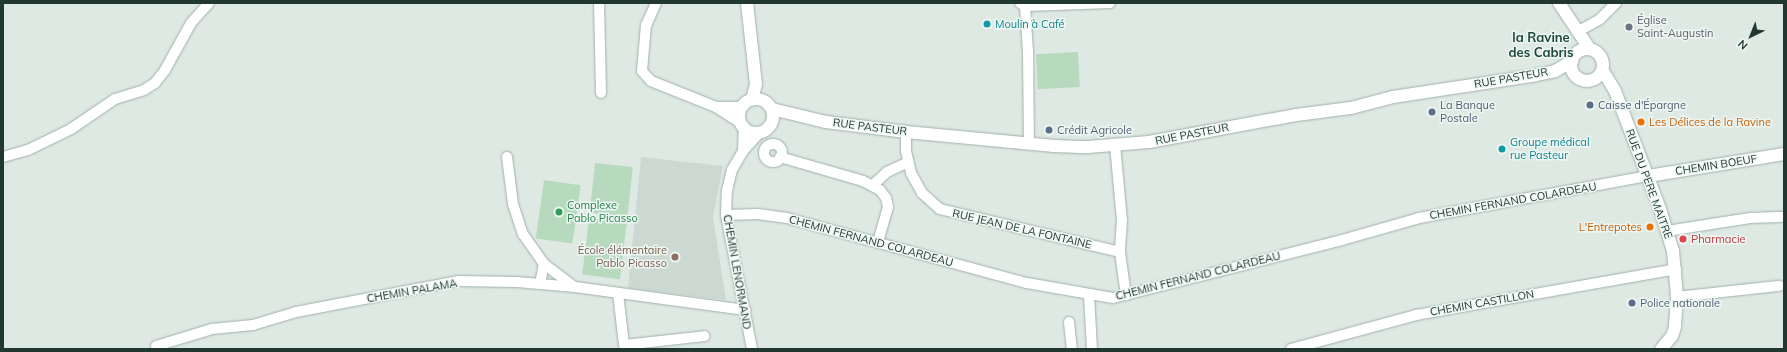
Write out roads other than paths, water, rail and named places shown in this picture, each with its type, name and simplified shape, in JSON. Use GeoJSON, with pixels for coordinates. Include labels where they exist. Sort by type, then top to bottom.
{"type":"FeatureCollection","features":[{"type":"Feature","properties":{"kind":"main road"},"geometry":{"type":"LineString","coordinates":[[747,3],[756,84],[752,102],[742,125],[759,133],[772,123],[772,109],[752,102]]}},
{"type":"Feature","properties":{"kind":"main road"},"geometry":{"type":"LineString","coordinates":[[1559,3],[1578,34],[1579,54],[1574,73],[1581,80],[1599,75],[1602,58],[1597,51],[1579,54]]}},
{"type":"Feature","properties":{"kind":"main road","name":"RUE PASTEUR"},"geometry":{"type":"LineString","coordinates":[[1555,71],[1579,54]]}},
{"type":"Feature","properties":{"kind":"main road","name":"RUE PASTEUR"},"geometry":{"type":"LineString","coordinates":[[772,109],[826,122],[906,132],[1028,144],[1088,147],[1149,142],[1289,116],[1352,108],[1393,97],[1555,71],[1574,73]]}},
{"type":"Feature","properties":{"kind":"main road","name":"RUE DU PERE MAITRE"},"geometry":{"type":"LineString","coordinates":[[1599,75],[1613,89],[1648,176],[1667,231],[1676,269],[1677,297],[1675,326],[1672,336],[1661,349]]}},
{"type":"Feature","properties":{"kind":"main road","name":"RUE PASTEUR"},"geometry":{"type":"LineString","coordinates":[[772,123],[826,122]]}},
{"type":"Feature","properties":{"kind":"main road","name":"CHEMIN BOEUF"},"geometry":{"type":"LineString","coordinates":[[1648,176],[1784,154]]}},
{"type":"Feature","properties":{"kind":"street"},"geometry":{"type":"LineString","coordinates":[[3,157],[28,150],[71,129],[115,99],[144,90],[155,83],[165,70],[191,23],[209,3]]}},
{"type":"Feature","properties":{"kind":"street"},"geometry":{"type":"LineString","coordinates":[[599,3],[601,93]]}},
{"type":"Feature","properties":{"kind":"street"},"geometry":{"type":"LineString","coordinates":[[656,3],[646,25],[642,71],[656,83],[716,107],[742,125]]}},
{"type":"Feature","properties":{"kind":"street"},"geometry":{"type":"LineString","coordinates":[[1028,144],[1028,52],[1022,4],[1110,3]]}},
{"type":"Feature","properties":{"kind":"street"},"geometry":{"type":"LineString","coordinates":[[1578,34],[1600,19],[1616,3]]}},
{"type":"Feature","properties":{"kind":"street"},"geometry":{"type":"LineString","coordinates":[[716,107],[752,102]]}},
{"type":"Feature","properties":{"kind":"street","name":"CHEMIN LENORMAND"},"geometry":{"type":"LineString","coordinates":[[742,125],[743,150]]}},
{"type":"Feature","properties":{"kind":"street","name":"RUE JEAN DE LA FONTAINE"},"geometry":{"type":"LineString","coordinates":[[906,132],[908,162],[922,193],[940,209],[1120,252]]}},
{"type":"Feature","properties":{"kind":"street","name":"CHEMIN LENORMAND"},"geometry":{"type":"LineString","coordinates":[[752,349],[726,215],[727,191],[732,170],[743,150],[759,133]]}},
{"type":"Feature","properties":{"kind":"street"},"geometry":{"type":"LineString","coordinates":[[1115,144],[1122,220],[1120,252],[1126,296]]}},
{"type":"Feature","properties":{"kind":"street"},"geometry":{"type":"LineString","coordinates":[[507,157],[513,204],[523,234],[544,264],[575,287]]}},
{"type":"Feature","properties":{"kind":"street"},"geometry":{"type":"LineString","coordinates":[[780,157],[873,185],[886,198],[888,207],[878,243]]}},
{"type":"Feature","properties":{"kind":"street"},"geometry":{"type":"LineString","coordinates":[[873,185],[887,172],[908,162]]}},
{"type":"Feature","properties":{"kind":"street","name":"CHEMIN FERNAND COLARDEAU"},"geometry":{"type":"LineString","coordinates":[[726,215],[773,216],[1027,283],[1113,298],[1126,296],[1342,240],[1419,218],[1648,176]]}},
{"type":"Feature","properties":{"kind":"street"},"geometry":{"type":"LineString","coordinates":[[1667,231],[1750,218],[1784,217]]}},
{"type":"Feature","properties":{"kind":"street"},"geometry":{"type":"LineString","coordinates":[[540,284],[544,264]]}},
{"type":"Feature","properties":{"kind":"street","name":"CHEMIN CASTILLON"},"geometry":{"type":"LineString","coordinates":[[1291,349],[1416,315],[1676,269]]}},
{"type":"Feature","properties":{"kind":"street","name":"CHEMIN PALAMA"},"geometry":{"type":"LineString","coordinates":[[156,346],[212,329],[253,325],[296,312],[459,282],[540,284],[575,287],[744,310]]}},
{"type":"Feature","properties":{"kind":"street"},"geometry":{"type":"LineString","coordinates":[[1677,297],[1779,286]]}},
{"type":"Feature","properties":{"kind":"street"},"geometry":{"type":"LineString","coordinates":[[618,293],[624,345],[705,336]]}},
{"type":"Feature","properties":{"kind":"street"},"geometry":{"type":"LineString","coordinates":[[1089,295],[1092,349]]}},
{"type":"Feature","properties":{"kind":"street"},"geometry":{"type":"LineString","coordinates":[[1069,322],[1072,349]]}},
{"type":"Feature","properties":{"kind":"place","name":"Moulin à Café"},"geometry":{"type":"Point","coordinates":[987,24]}},
{"type":"Feature","properties":{"kind":"place","name":"Église Saint-Augustin"},"geometry":{"type":"Point","coordinates":[1629,27]}},
{"type":"Feature","properties":{"kind":"place","name":"Caisse d'Épargne"},"geometry":{"type":"Point","coordinates":[1590,105]}},
{"type":"Feature","properties":{"kind":"place","name":"La Banque Postale"},"geometry":{"type":"Point","coordinates":[1432,112]}},
{"type":"Feature","properties":{"kind":"place","name":"Les Délices de la Ravine"},"geometry":{"type":"Point","coordinates":[1641,122]}},
{"type":"Feature","properties":{"kind":"place","name":"Crédit Agricole"},"geometry":{"type":"Point","coordinates":[1049,130]}},
{"type":"Feature","properties":{"kind":"place","name":"Groupe médical rue Pasteur"},"geometry":{"type":"Point","coordinates":[1502,149]}},
{"type":"Feature","properties":{"kind":"place","name":"Complexe Pablo Picasso"},"geometry":{"type":"Point","coordinates":[559,212]}},
{"type":"Feature","properties":{"kind":"place","name":"L'Entrepotes"},"geometry":{"type":"Point","coordinates":[1650,227]}},
{"type":"Feature","properties":{"kind":"place","name":"Pharmacie"},"geometry":{"type":"Point","coordinates":[1683,239]}},
{"type":"Feature","properties":{"kind":"place","name":"École élémentaire Pablo Picasso"},"geometry":{"type":"Point","coordinates":[675,257]}},
{"type":"Feature","properties":{"kind":"place","name":"Police nationale"},"geometry":{"type":"Point","coordinates":[1632,303]}},
{"type":"Feature","properties":{"kind":"district","name":"la Ravine des Cabris"},"geometry":{"type":"Point","coordinates":[1541,46]}}]}
